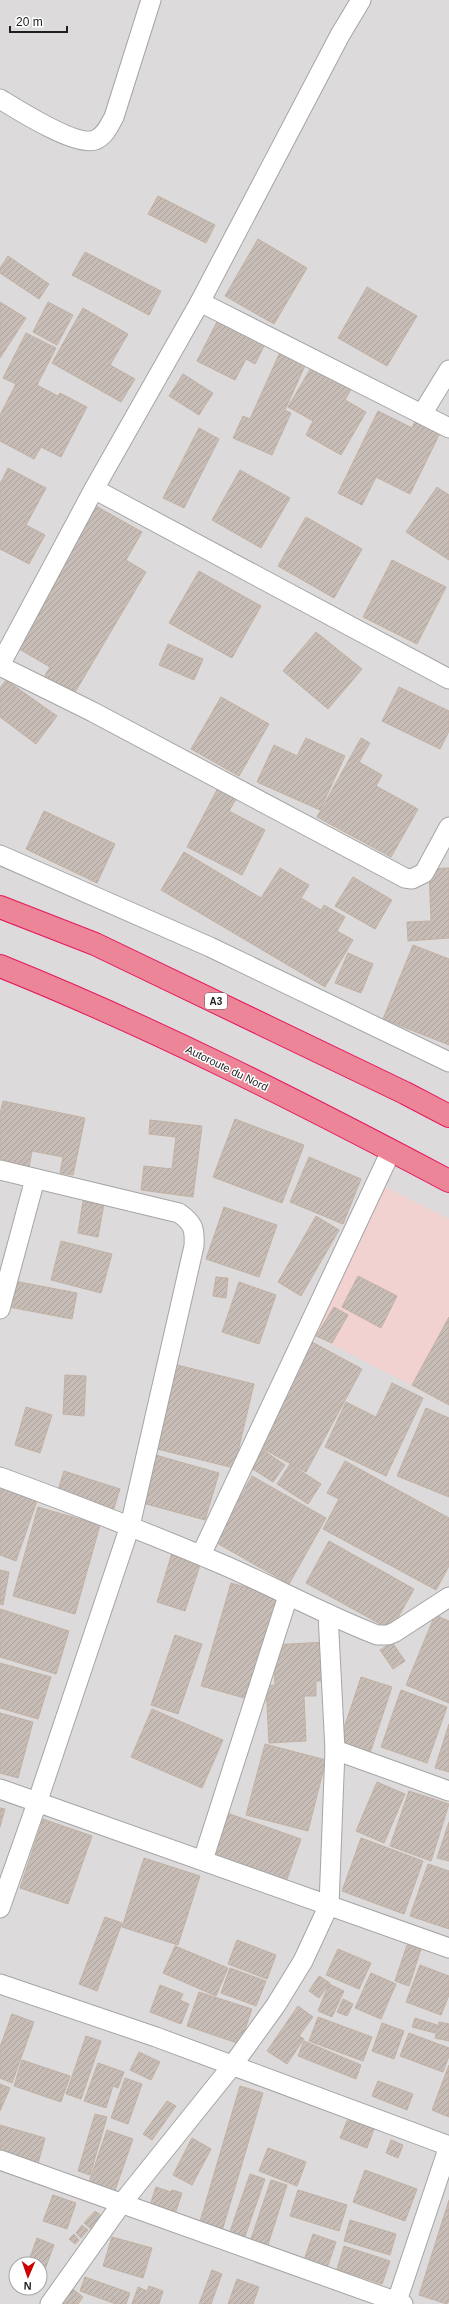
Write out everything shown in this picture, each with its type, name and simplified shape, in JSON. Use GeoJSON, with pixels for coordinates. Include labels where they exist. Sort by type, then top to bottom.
{"type":"FeatureCollection","features":[{"type":"Feature","properties":{"kind":"highway","name":"A3"},"geometry":{"type":"LineString","coordinates":[[0,907],[95,944],[406,1093],[449,1116]]}},
{"type":"Feature","properties":{"kind":"highway","name":"Autoroute du Nord"},"geometry":{"type":"LineString","coordinates":[[0,966],[77,997],[242,1074],[449,1181]]}},
{"type":"Feature","properties":{"kind":"street"},"geometry":{"type":"LineString","coordinates":[[0,99],[40,123],[78,139],[93,140],[101,136],[107,130],[114,117],[151,0]]}},
{"type":"Feature","properties":{"kind":"street"},"geometry":{"type":"LineString","coordinates":[[361,0],[340,35],[200,302],[94,489],[0,666],[93,712],[405,878],[412,879],[424,873],[449,827]]}},
{"type":"Feature","properties":{"kind":"street"},"geometry":{"type":"LineString","coordinates":[[200,302],[449,428]]}},
{"type":"Feature","properties":{"kind":"street"},"geometry":{"type":"LineString","coordinates":[[422,414],[449,370]]}},
{"type":"Feature","properties":{"kind":"street"},"geometry":{"type":"LineString","coordinates":[[94,489],[449,679]]}},
{"type":"Feature","properties":{"kind":"street"},"geometry":{"type":"LineString","coordinates":[[0,855],[210,947],[449,1062]]}},
{"type":"Feature","properties":{"kind":"street"},"geometry":{"type":"LineString","coordinates":[[201,1555],[392,1151]]}},
{"type":"Feature","properties":{"kind":"street"},"geometry":{"type":"LineString","coordinates":[[0,1170],[179,1213],[191,1222],[195,1230],[194,1246],[130,1526],[0,1908]]}},
{"type":"Feature","properties":{"kind":"street"},"geometry":{"type":"LineString","coordinates":[[0,1309],[35,1179]]}},
{"type":"Feature","properties":{"kind":"street"},"geometry":{"type":"LineString","coordinates":[[0,1477],[130,1526],[201,1555],[372,1633],[383,1636],[394,1632],[447,1601]]}},
{"type":"Feature","properties":{"kind":"street"},"geometry":{"type":"LineString","coordinates":[[203,1860],[288,1596]]}},
{"type":"Feature","properties":{"kind":"street"},"geometry":{"type":"LineString","coordinates":[[50,2304],[122,2203],[232,2066],[276,2005],[300,1967],[329,1905],[335,1750],[328,1614]]}},
{"type":"Feature","properties":{"kind":"street"},"geometry":{"type":"LineString","coordinates":[[335,1750],[449,1791]]}},
{"type":"Feature","properties":{"kind":"street"},"geometry":{"type":"LineString","coordinates":[[0,1789],[449,1948]]}},
{"type":"Feature","properties":{"kind":"street"},"geometry":{"type":"LineString","coordinates":[[0,1984],[156,2037],[449,2146],[399,2303],[0,2160]]}},
{"type":"Feature","properties":{"kind":"shaded area"},"geometry":{"type":"Polygon","coordinates":[[[0,0],[449,0],[449,2304],[0,2304],[0,0]]]}},
{"type":"Feature","properties":{"kind":"shaded area"},"geometry":{"type":"Polygon","coordinates":[[[386,1187],[449,1219],[449,1405],[316,1336],[314,1330],[386,1187]]]}},
{"type":"Feature","properties":{"kind":"building"},"geometry":{"type":"Polygon","coordinates":[[[158,196],[215,225],[206,243],[148,214],[158,196]]]}},
{"type":"Feature","properties":{"kind":"building"},"geometry":{"type":"Polygon","coordinates":[[[258,239],[307,268],[274,324],[225,296],[258,239]]]}},
{"type":"Feature","properties":{"kind":"building"},"geometry":{"type":"Polygon","coordinates":[[[85,252],[161,291],[149,315],[72,275],[85,252]]]}},
{"type":"Feature","properties":{"kind":"building"},"geometry":{"type":"Polygon","coordinates":[[[8,256],[49,284],[39,299],[0,273],[0,268],[8,256]]]}},
{"type":"Feature","properties":{"kind":"building"},"geometry":{"type":"Polygon","coordinates":[[[367,287],[417,316],[387,366],[338,338],[367,287]]]}},
{"type":"Feature","properties":{"kind":"building"},"geometry":{"type":"Polygon","coordinates":[[[0,302],[26,318],[0,358],[0,302]]]}},
{"type":"Feature","properties":{"kind":"building"},"geometry":{"type":"Polygon","coordinates":[[[48,302],[73,315],[57,345],[33,332],[48,302]]]}},
{"type":"Feature","properties":{"kind":"building"},"geometry":{"type":"Polygon","coordinates":[[[83,308],[128,334],[110,365],[135,379],[121,402],[52,363],[83,308]]]}},
{"type":"Feature","properties":{"kind":"building"},"geometry":{"type":"Polygon","coordinates":[[[222,312],[269,336],[255,364],[246,359],[235,380],[197,361],[222,312]]]}},
{"type":"Feature","properties":{"kind":"building"},"geometry":{"type":"Polygon","coordinates":[[[26,333],[56,348],[37,385],[58,396],[60,393],[87,407],[61,457],[41,447],[34,459],[0,441],[0,415],[16,384],[3,378],[26,333]]]}},
{"type":"Feature","properties":{"kind":"building"},"geometry":{"type":"Polygon","coordinates":[[[281,350],[307,361],[285,410],[291,413],[272,455],[233,438],[243,416],[250,419],[281,350]]]}},
{"type":"Feature","properties":{"kind":"building"},"geometry":{"type":"Polygon","coordinates":[[[315,361],[354,384],[345,400],[366,412],[341,455],[306,435],[313,421],[288,407],[315,361]]]}},
{"type":"Feature","properties":{"kind":"building"},"geometry":{"type":"Polygon","coordinates":[[[183,374],[213,393],[199,415],[169,396],[183,374]]]}},
{"type":"Feature","properties":{"kind":"building"},"geometry":{"type":"Polygon","coordinates":[[[378,411],[412,428],[418,415],[443,427],[410,494],[376,477],[362,505],[338,493],[378,411]]]}},
{"type":"Feature","properties":{"kind":"building"},"geometry":{"type":"Polygon","coordinates":[[[199,428],[219,439],[184,508],[163,498],[199,428]]]}},
{"type":"Feature","properties":{"kind":"building"},"geometry":{"type":"Polygon","coordinates":[[[8,468],[46,488],[26,525],[45,535],[29,564],[0,549],[0,484],[8,468]]]}},
{"type":"Feature","properties":{"kind":"building"},"geometry":{"type":"Polygon","coordinates":[[[240,470],[290,498],[261,548],[212,520],[240,470]]]}},
{"type":"Feature","properties":{"kind":"building"},"geometry":{"type":"Polygon","coordinates":[[[437,487],[449,495],[449,560],[406,532],[437,487]]]}},
{"type":"Feature","properties":{"kind":"building"},"geometry":{"type":"Polygon","coordinates":[[[96,506],[142,532],[126,560],[146,572],[74,694],[44,677],[50,667],[14,646],[96,506]]]}},
{"type":"Feature","properties":{"kind":"building"},"geometry":{"type":"Polygon","coordinates":[[[306,517],[362,549],[334,598],[278,566],[306,517]]]}},
{"type":"Feature","properties":{"kind":"building"},"geometry":{"type":"Polygon","coordinates":[[[392,560],[446,587],[417,644],[363,617],[392,560]]]}},
{"type":"Feature","properties":{"kind":"building"},"geometry":{"type":"Polygon","coordinates":[[[199,571],[261,606],[232,658],[169,623],[199,571]]]}},
{"type":"Feature","properties":{"kind":"building"},"geometry":{"type":"Polygon","coordinates":[[[316,632],[362,669],[328,709],[283,671],[316,632]]]}},
{"type":"Feature","properties":{"kind":"building"},"geometry":{"type":"Polygon","coordinates":[[[168,644],[203,659],[194,680],[159,665],[168,644]]]}},
{"type":"Feature","properties":{"kind":"building"},"geometry":{"type":"Polygon","coordinates":[[[6,680],[57,716],[36,744],[0,717],[0,688],[6,680]]]}},
{"type":"Feature","properties":{"kind":"building"},"geometry":{"type":"Polygon","coordinates":[[[399,687],[449,711],[449,731],[440,749],[382,721],[399,687]]]}},
{"type":"Feature","properties":{"kind":"building"},"geometry":{"type":"Polygon","coordinates":[[[221,697],[269,724],[239,776],[191,749],[221,697]]]}},
{"type":"Feature","properties":{"kind":"building"},"geometry":{"type":"Polygon","coordinates":[[[306,738],[345,756],[320,810],[257,782],[274,745],[297,756],[306,738]]]}},
{"type":"Feature","properties":{"kind":"building"},"geometry":{"type":"Polygon","coordinates":[[[361,738],[370,743],[359,762],[382,775],[376,786],[418,809],[391,857],[317,817],[361,738]]]}},
{"type":"Feature","properties":{"kind":"building"},"geometry":{"type":"Polygon","coordinates":[[[219,786],[238,796],[229,811],[265,830],[242,875],[187,847],[219,786]]]}},
{"type":"Feature","properties":{"kind":"building"},"geometry":{"type":"Polygon","coordinates":[[[44,811],[115,844],[97,883],[26,849],[44,811]]]}},
{"type":"Feature","properties":{"kind":"building"},"geometry":{"type":"Polygon","coordinates":[[[184,852],[261,898],[280,868],[309,885],[301,898],[321,910],[324,905],[345,917],[337,931],[353,940],[325,987],[161,890],[184,852]]]}},
{"type":"Feature","properties":{"kind":"building"},"geometry":{"type":"Polygon","coordinates":[[[449,868],[449,938],[408,941],[407,922],[431,921],[429,869],[449,868]]]}},
{"type":"Feature","properties":{"kind":"building"},"geometry":{"type":"Polygon","coordinates":[[[353,877],[392,900],[375,929],[335,906],[353,877]]]}},
{"type":"Feature","properties":{"kind":"building"},"geometry":{"type":"Polygon","coordinates":[[[413,945],[449,959],[449,1045],[383,1019],[413,945]]]}},
{"type":"Feature","properties":{"kind":"building"},"geometry":{"type":"Polygon","coordinates":[[[348,953],[373,964],[361,993],[335,983],[348,953]]]}},
{"type":"Feature","properties":{"kind":"building"},"geometry":{"type":"Polygon","coordinates":[[[3,1101],[85,1118],[73,1175],[60,1173],[63,1157],[32,1151],[29,1167],[0,1161],[0,1114],[3,1101]]]}},
{"type":"Feature","properties":{"kind":"building"},"geometry":{"type":"Polygon","coordinates":[[[235,1119],[304,1145],[282,1203],[213,1177],[235,1119]]]}},
{"type":"Feature","properties":{"kind":"building"},"geometry":{"type":"Polygon","coordinates":[[[150,1120],[202,1126],[193,1197],[141,1190],[144,1166],[172,1169],[176,1137],[149,1134],[150,1120]]]}},
{"type":"Feature","properties":{"kind":"building"},"geometry":{"type":"Polygon","coordinates":[[[309,1157],[361,1179],[343,1224],[290,1202],[309,1157]]]}},
{"type":"Feature","properties":{"kind":"building"},"geometry":{"type":"Polygon","coordinates":[[[83,1201],[104,1204],[98,1237],[78,1233],[83,1201]]]}},
{"type":"Feature","properties":{"kind":"building"},"geometry":{"type":"Polygon","coordinates":[[[224,1207],[277,1225],[259,1277],[206,1259],[224,1207]]]}},
{"type":"Feature","properties":{"kind":"building"},"geometry":{"type":"Polygon","coordinates":[[[316,1216],[339,1230],[301,1296],[278,1282],[316,1216]]]}},
{"type":"Feature","properties":{"kind":"building"},"geometry":{"type":"Polygon","coordinates":[[[61,1241],[112,1254],[101,1293],[51,1280],[61,1241]]]}},
{"type":"Feature","properties":{"kind":"building"},"geometry":{"type":"Polygon","coordinates":[[[358,1276],[397,1296],[381,1328],[342,1307],[358,1276]]]}},
{"type":"Feature","properties":{"kind":"building"},"geometry":{"type":"Polygon","coordinates":[[[216,1277],[228,1278],[226,1298],[213,1296],[216,1277]]]}},
{"type":"Feature","properties":{"kind":"building"},"geometry":{"type":"Polygon","coordinates":[[[14,1281],[77,1293],[72,1319],[9,1307],[14,1281]]]}},
{"type":"Feature","properties":{"kind":"building"},"geometry":{"type":"Polygon","coordinates":[[[239,1282],[276,1295],[259,1344],[222,1332],[239,1282]]]}},
{"type":"Feature","properties":{"kind":"building"},"geometry":{"type":"Polygon","coordinates":[[[334,1307],[348,1315],[332,1343],[316,1336],[334,1307]]]}},
{"type":"Feature","properties":{"kind":"building"},"geometry":{"type":"Polygon","coordinates":[[[449,1317],[449,1405],[412,1385],[449,1317]]]}},
{"type":"Feature","properties":{"kind":"building"},"geometry":{"type":"Polygon","coordinates":[[[312,1342],[362,1369],[306,1472],[256,1445],[312,1342]]]}},
{"type":"Feature","properties":{"kind":"building"},"geometry":{"type":"Polygon","coordinates":[[[173,1364],[254,1384],[234,1468],[153,1448],[173,1364]]]}},
{"type":"Feature","properties":{"kind":"building"},"geometry":{"type":"Polygon","coordinates":[[[65,1375],[86,1376],[84,1416],[63,1414],[65,1375]]]}},
{"type":"Feature","properties":{"kind":"building"},"geometry":{"type":"Polygon","coordinates":[[[392,1383],[423,1398],[386,1476],[325,1447],[346,1402],[376,1417],[392,1383]]]}},
{"type":"Feature","properties":{"kind":"building"},"geometry":{"type":"Polygon","coordinates":[[[26,1407],[52,1415],[40,1453],[15,1445],[26,1407]]]}},
{"type":"Feature","properties":{"kind":"building"},"geometry":{"type":"Polygon","coordinates":[[[426,1408],[449,1418],[449,1497],[397,1476],[426,1408]]]}},
{"type":"Feature","properties":{"kind":"building"},"geometry":{"type":"Polygon","coordinates":[[[260,1448],[285,1465],[273,1482],[248,1466],[260,1448]]]}},
{"type":"Feature","properties":{"kind":"building"},"geometry":{"type":"Polygon","coordinates":[[[152,1454],[219,1473],[205,1520],[139,1502],[152,1454]]]}},
{"type":"Feature","properties":{"kind":"building"},"geometry":{"type":"Polygon","coordinates":[[[345,1461],[449,1518],[449,1566],[436,1590],[323,1529],[339,1499],[327,1493],[345,1461]]]}},
{"type":"Feature","properties":{"kind":"building"},"geometry":{"type":"Polygon","coordinates":[[[290,1464],[321,1484],[308,1504],[277,1484],[290,1464]]]}},
{"type":"Feature","properties":{"kind":"building"},"geometry":{"type":"Polygon","coordinates":[[[64,1471],[120,1489],[113,1511],[57,1493],[64,1471]]]}},
{"type":"Feature","properties":{"kind":"building"},"geometry":{"type":"Polygon","coordinates":[[[252,1476],[326,1518],[289,1584],[215,1542],[252,1476]]]}},
{"type":"Feature","properties":{"kind":"building"},"geometry":{"type":"Polygon","coordinates":[[[0,1485],[38,1498],[16,1561],[0,1555],[0,1485]]]}},
{"type":"Feature","properties":{"kind":"building"},"geometry":{"type":"Polygon","coordinates":[[[38,1507],[100,1525],[75,1614],[13,1596],[38,1507]]]}},
{"type":"Feature","properties":{"kind":"building"},"geometry":{"type":"Polygon","coordinates":[[[329,1541],[414,1589],[391,1630],[306,1583],[329,1541]]]}},
{"type":"Feature","properties":{"kind":"building"},"geometry":{"type":"Polygon","coordinates":[[[172,1553],[201,1562],[185,1611],[157,1602],[172,1553]]]}},
{"type":"Feature","properties":{"kind":"building"},"geometry":{"type":"Polygon","coordinates":[[[0,1570],[9,1572],[3,1605],[0,1604],[0,1570]]]}},
{"type":"Feature","properties":{"kind":"building"},"geometry":{"type":"Polygon","coordinates":[[[231,1583],[278,1596],[248,1699],[201,1686],[231,1583]]]}},
{"type":"Feature","properties":{"kind":"building"},"geometry":{"type":"Polygon","coordinates":[[[0,1609],[69,1631],[56,1674],[0,1657],[0,1609]]]}},
{"type":"Feature","properties":{"kind":"building"},"geometry":{"type":"Polygon","coordinates":[[[435,1615],[449,1621],[449,1703],[406,1685],[435,1615]]]}},
{"type":"Feature","properties":{"kind":"building"},"geometry":{"type":"Polygon","coordinates":[[[175,1635],[202,1644],[178,1714],[151,1705],[175,1635]]]}},
{"type":"Feature","properties":{"kind":"building"},"geometry":{"type":"Polygon","coordinates":[[[325,1642],[327,1681],[316,1681],[316,1696],[304,1696],[306,1741],[269,1743],[266,1686],[275,1685],[273,1645],[325,1642]]]}},
{"type":"Feature","properties":{"kind":"building"},"geometry":{"type":"Polygon","coordinates":[[[392,1642],[405,1661],[393,1669],[380,1650],[392,1642]]]}},
{"type":"Feature","properties":{"kind":"building"},"geometry":{"type":"Polygon","coordinates":[[[0,1663],[51,1677],[38,1719],[0,1708],[0,1663]]]}},
{"type":"Feature","properties":{"kind":"building"},"geometry":{"type":"Polygon","coordinates":[[[361,1677],[392,1687],[369,1756],[338,1746],[361,1677]]]}},
{"type":"Feature","properties":{"kind":"building"},"geometry":{"type":"Polygon","coordinates":[[[401,1690],[447,1707],[427,1763],[381,1747],[401,1690]]]}},
{"type":"Feature","properties":{"kind":"building"},"geometry":{"type":"Polygon","coordinates":[[[152,1709],[223,1740],[202,1788],[131,1757],[152,1709]]]}},
{"type":"Feature","properties":{"kind":"building"},"geometry":{"type":"Polygon","coordinates":[[[0,1713],[33,1722],[18,1778],[0,1773],[0,1713]]]}},
{"type":"Feature","properties":{"kind":"building"},"geometry":{"type":"Polygon","coordinates":[[[449,1724],[449,1772],[435,1768],[449,1724]]]}},
{"type":"Feature","properties":{"kind":"building"},"geometry":{"type":"Polygon","coordinates":[[[265,1744],[326,1760],[308,1831],[246,1815],[265,1744]]]}},
{"type":"Feature","properties":{"kind":"building"},"geometry":{"type":"Polygon","coordinates":[[[377,1782],[405,1794],[384,1843],[356,1831],[377,1782]]]}},
{"type":"Feature","properties":{"kind":"building"},"geometry":{"type":"Polygon","coordinates":[[[409,1791],[449,1804],[431,1861],[390,1846],[409,1791]]]}},
{"type":"Feature","properties":{"kind":"building"},"geometry":{"type":"Polygon","coordinates":[[[0,1808],[5,1809],[0,1827],[0,1808]]]}},
{"type":"Feature","properties":{"kind":"building"},"geometry":{"type":"Polygon","coordinates":[[[227,1813],[301,1839],[286,1882],[211,1857],[227,1813]]]}},
{"type":"Feature","properties":{"kind":"building"},"geometry":{"type":"Polygon","coordinates":[[[43,1819],[92,1836],[68,1904],[20,1888],[43,1819]]]}},
{"type":"Feature","properties":{"kind":"building"},"geometry":{"type":"Polygon","coordinates":[[[449,1822],[449,1861],[437,1858],[449,1822]]]}},
{"type":"Feature","properties":{"kind":"building"},"geometry":{"type":"Polygon","coordinates":[[[361,1838],[423,1861],[404,1914],[342,1891],[361,1838]]]}},
{"type":"Feature","properties":{"kind":"building"},"geometry":{"type":"Polygon","coordinates":[[[144,1858],[200,1876],[178,1945],[122,1927],[144,1858]]]}},
{"type":"Feature","properties":{"kind":"building"},"geometry":{"type":"Polygon","coordinates":[[[428,1864],[449,1871],[449,1929],[410,1916],[428,1864]]]}},
{"type":"Feature","properties":{"kind":"building"},"geometry":{"type":"Polygon","coordinates":[[[105,1917],[122,1923],[97,1991],[79,1984],[105,1917]]]}},
{"type":"Feature","properties":{"kind":"building"},"geometry":{"type":"Polygon","coordinates":[[[237,1940],[276,1955],[267,1979],[228,1964],[237,1940]]]}},
{"type":"Feature","properties":{"kind":"building"},"geometry":{"type":"Polygon","coordinates":[[[407,1945],[421,1949],[409,1986],[395,1981],[407,1945]]]}},
{"type":"Feature","properties":{"kind":"building"},"geometry":{"type":"Polygon","coordinates":[[[175,1946],[228,1968],[216,1996],[163,1973],[175,1946]]]}},
{"type":"Feature","properties":{"kind":"building"},"geometry":{"type":"Polygon","coordinates":[[[338,1949],[371,1963],[359,1989],[326,1975],[338,1949]]]}},
{"type":"Feature","properties":{"kind":"building"},"geometry":{"type":"Polygon","coordinates":[[[420,1965],[449,1976],[449,1995],[441,2015],[406,2002],[420,1965]]]}},
{"type":"Feature","properties":{"kind":"building"},"geometry":{"type":"Polygon","coordinates":[[[230,1968],[266,1981],[256,2006],[221,1993],[230,1968]]]}},
{"type":"Feature","properties":{"kind":"building"},"geometry":{"type":"Polygon","coordinates":[[[371,1973],[396,1984],[381,2019],[355,2008],[371,1973]]]}},
{"type":"Feature","properties":{"kind":"building"},"geometry":{"type":"Polygon","coordinates":[[[319,1976],[330,1983],[319,1998],[309,1991],[319,1976]]]}},
{"type":"Feature","properties":{"kind":"building"},"geometry":{"type":"Polygon","coordinates":[[[329,1984],[344,1991],[332,2017],[318,2011],[329,1984]]]}},
{"type":"Feature","properties":{"kind":"building"},"geometry":{"type":"Polygon","coordinates":[[[160,1985],[183,1994],[180,2000],[189,2004],[181,2024],[150,2012],[160,1985]]]}},
{"type":"Feature","properties":{"kind":"building"},"geometry":{"type":"Polygon","coordinates":[[[199,1992],[252,2009],[240,2044],[187,2026],[199,1992]]]}},
{"type":"Feature","properties":{"kind":"building"},"geometry":{"type":"Polygon","coordinates":[[[343,1999],[353,2004],[347,2016],[337,2012],[343,1999]]]}},
{"type":"Feature","properties":{"kind":"building"},"geometry":{"type":"Polygon","coordinates":[[[298,2006],[313,2017],[299,2036],[304,2039],[287,2064],[267,2051],[298,2006]]]}},
{"type":"Feature","properties":{"kind":"building"},"geometry":{"type":"Polygon","coordinates":[[[12,2014],[34,2022],[12,2083],[0,2078],[0,2047],[12,2014]]]}},
{"type":"Feature","properties":{"kind":"building"},"geometry":{"type":"Polygon","coordinates":[[[318,2017],[372,2037],[363,2061],[309,2041],[318,2017]]]}},
{"type":"Feature","properties":{"kind":"building"},"geometry":{"type":"Polygon","coordinates":[[[415,2018],[437,2025],[435,2033],[412,2027],[415,2018]]]}},
{"type":"Feature","properties":{"kind":"building"},"geometry":{"type":"Polygon","coordinates":[[[439,2022],[449,2024],[449,2041],[435,2038],[439,2022]]]}},
{"type":"Feature","properties":{"kind":"building"},"geometry":{"type":"Polygon","coordinates":[[[382,2023],[404,2031],[394,2059],[372,2051],[382,2023]]]}},
{"type":"Feature","properties":{"kind":"building"},"geometry":{"type":"Polygon","coordinates":[[[409,2033],[449,2048],[449,2056],[443,2072],[400,2056],[409,2033]]]}},
{"type":"Feature","properties":{"kind":"building"},"geometry":{"type":"Polygon","coordinates":[[[86,2036],[101,2041],[81,2099],[66,2094],[86,2036]]]}},
{"type":"Feature","properties":{"kind":"building"},"geometry":{"type":"Polygon","coordinates":[[[304,2041],[361,2065],[356,2079],[298,2056],[304,2041]]]}},
{"type":"Feature","properties":{"kind":"building"},"geometry":{"type":"Polygon","coordinates":[[[139,2052],[160,2062],[151,2080],[130,2070],[139,2052]]]}},
{"type":"Feature","properties":{"kind":"building"},"geometry":{"type":"Polygon","coordinates":[[[22,2060],[70,2076],[61,2102],[14,2086],[22,2060]]]}},
{"type":"Feature","properties":{"kind":"building"},"geometry":{"type":"Polygon","coordinates":[[[98,2063],[124,2072],[118,2088],[113,2086],[106,2108],[84,2101],[98,2063]]]}},
{"type":"Feature","properties":{"kind":"building"},"geometry":{"type":"Polygon","coordinates":[[[449,2065],[449,2117],[432,2110],[449,2065]]]}},
{"type":"Feature","properties":{"kind":"building"},"geometry":{"type":"Polygon","coordinates":[[[125,2078],[142,2084],[128,2124],[111,2118],[125,2078]]]}},
{"type":"Feature","properties":{"kind":"building"},"geometry":{"type":"Polygon","coordinates":[[[378,2081],[413,2094],[407,2110],[372,2096],[378,2081]]]}},
{"type":"Feature","properties":{"kind":"building"},"geometry":{"type":"Polygon","coordinates":[[[0,2084],[10,2088],[0,2111],[0,2084]]]}},
{"type":"Feature","properties":{"kind":"building"},"geometry":{"type":"Polygon","coordinates":[[[240,2086],[263,2093],[222,2231],[199,2225],[240,2086]]]}},
{"type":"Feature","properties":{"kind":"building"},"geometry":{"type":"Polygon","coordinates":[[[167,2101],[176,2106],[152,2140],[143,2134],[167,2101]]]}},
{"type":"Feature","properties":{"kind":"building"},"geometry":{"type":"Polygon","coordinates":[[[95,2114],[107,2117],[90,2175],[78,2171],[95,2114]]]}},
{"type":"Feature","properties":{"kind":"building"},"geometry":{"type":"Polygon","coordinates":[[[349,2116],[375,2126],[367,2148],[340,2138],[349,2116]]]}},
{"type":"Feature","properties":{"kind":"building"},"geometry":{"type":"Polygon","coordinates":[[[0,2125],[45,2138],[37,2167],[0,2156],[0,2125]]]}},
{"type":"Feature","properties":{"kind":"building"},"geometry":{"type":"Polygon","coordinates":[[[107,2130],[133,2139],[114,2193],[88,2185],[107,2130]]]}},
{"type":"Feature","properties":{"kind":"building"},"geometry":{"type":"Polygon","coordinates":[[[192,2138],[211,2149],[192,2185],[173,2175],[192,2138]]]}},
{"type":"Feature","properties":{"kind":"building"},"geometry":{"type":"Polygon","coordinates":[[[391,2140],[403,2145],[398,2158],[386,2153],[391,2140]]]}},
{"type":"Feature","properties":{"kind":"building"},"geometry":{"type":"Polygon","coordinates":[[[268,2148],[306,2162],[297,2186],[259,2171],[268,2148]]]}},
{"type":"Feature","properties":{"kind":"building"},"geometry":{"type":"Polygon","coordinates":[[[365,2170],[417,2189],[405,2221],[353,2202],[365,2170]]]}},
{"type":"Feature","properties":{"kind":"building"},"geometry":{"type":"Polygon","coordinates":[[[250,2174],[265,2179],[243,2242],[228,2237],[250,2174]]]}},
{"type":"Feature","properties":{"kind":"building"},"geometry":{"type":"Polygon","coordinates":[[[271,2180],[287,2185],[267,2248],[250,2242],[271,2180]]]}},
{"type":"Feature","properties":{"kind":"building"},"geometry":{"type":"Polygon","coordinates":[[[156,2187],[171,2192],[172,2190],[182,2193],[173,2220],[148,2211],[156,2187]]]}},
{"type":"Feature","properties":{"kind":"building"},"geometry":{"type":"Polygon","coordinates":[[[298,2190],[347,2205],[339,2231],[290,2216],[298,2190]]]}},
{"type":"Feature","properties":{"kind":"building"},"geometry":{"type":"Polygon","coordinates":[[[53,2195],[76,2203],[67,2229],[43,2221],[53,2195]]]}},
{"type":"Feature","properties":{"kind":"building"},"geometry":{"type":"Polygon","coordinates":[[[449,2200],[449,2301],[447,2304],[419,2295],[449,2200]]]}},
{"type":"Feature","properties":{"kind":"building"},"geometry":{"type":"Polygon","coordinates":[[[95,2211],[102,2216],[91,2229],[84,2223],[95,2211]]]}},
{"type":"Feature","properties":{"kind":"building"},"geometry":{"type":"Polygon","coordinates":[[[350,2220],[396,2234],[390,2255],[344,2241],[350,2220]]]}},
{"type":"Feature","properties":{"kind":"building"},"geometry":{"type":"Polygon","coordinates":[[[82,2225],[88,2230],[81,2238],[76,2233],[82,2225]]]}},
{"type":"Feature","properties":{"kind":"building"},"geometry":{"type":"Polygon","coordinates":[[[74,2234],[79,2240],[75,2244],[69,2239],[74,2234]]]}},
{"type":"Feature","properties":{"kind":"building"},"geometry":{"type":"Polygon","coordinates":[[[313,2234],[336,2242],[327,2268],[304,2260],[313,2234]]]}},
{"type":"Feature","properties":{"kind":"building"},"geometry":{"type":"Polygon","coordinates":[[[112,2237],[152,2248],[143,2278],[103,2266],[112,2237]]]}},
{"type":"Feature","properties":{"kind":"building"},"geometry":{"type":"Polygon","coordinates":[[[37,2238],[54,2245],[48,2261],[48,2256],[31,2256],[37,2238]]]}},
{"type":"Feature","properties":{"kind":"building"},"geometry":{"type":"Polygon","coordinates":[[[344,2246],[390,2261],[382,2284],[337,2269],[344,2246]]]}},
{"type":"Feature","properties":{"kind":"building"},"geometry":{"type":"Polygon","coordinates":[[[212,2270],[222,2274],[211,2304],[199,2304],[212,2270]]]}},
{"type":"Feature","properties":{"kind":"building"},"geometry":{"type":"Polygon","coordinates":[[[85,2277],[130,2293],[126,2304],[116,2304],[80,2291],[85,2277]]]}},
{"type":"Feature","properties":{"kind":"building"},"geometry":{"type":"Polygon","coordinates":[[[237,2279],[259,2287],[253,2304],[228,2304],[237,2279]]]}},
{"type":"Feature","properties":{"kind":"building"},"geometry":{"type":"Polygon","coordinates":[[[149,2286],[163,2291],[159,2304],[132,2304],[138,2287],[147,2291],[149,2286]]]}},
{"type":"Feature","properties":{"kind":"building"},"geometry":{"type":"Polygon","coordinates":[[[70,2287],[83,2297],[78,2304],[63,2304],[60,2302],[70,2287]]]}}]}
